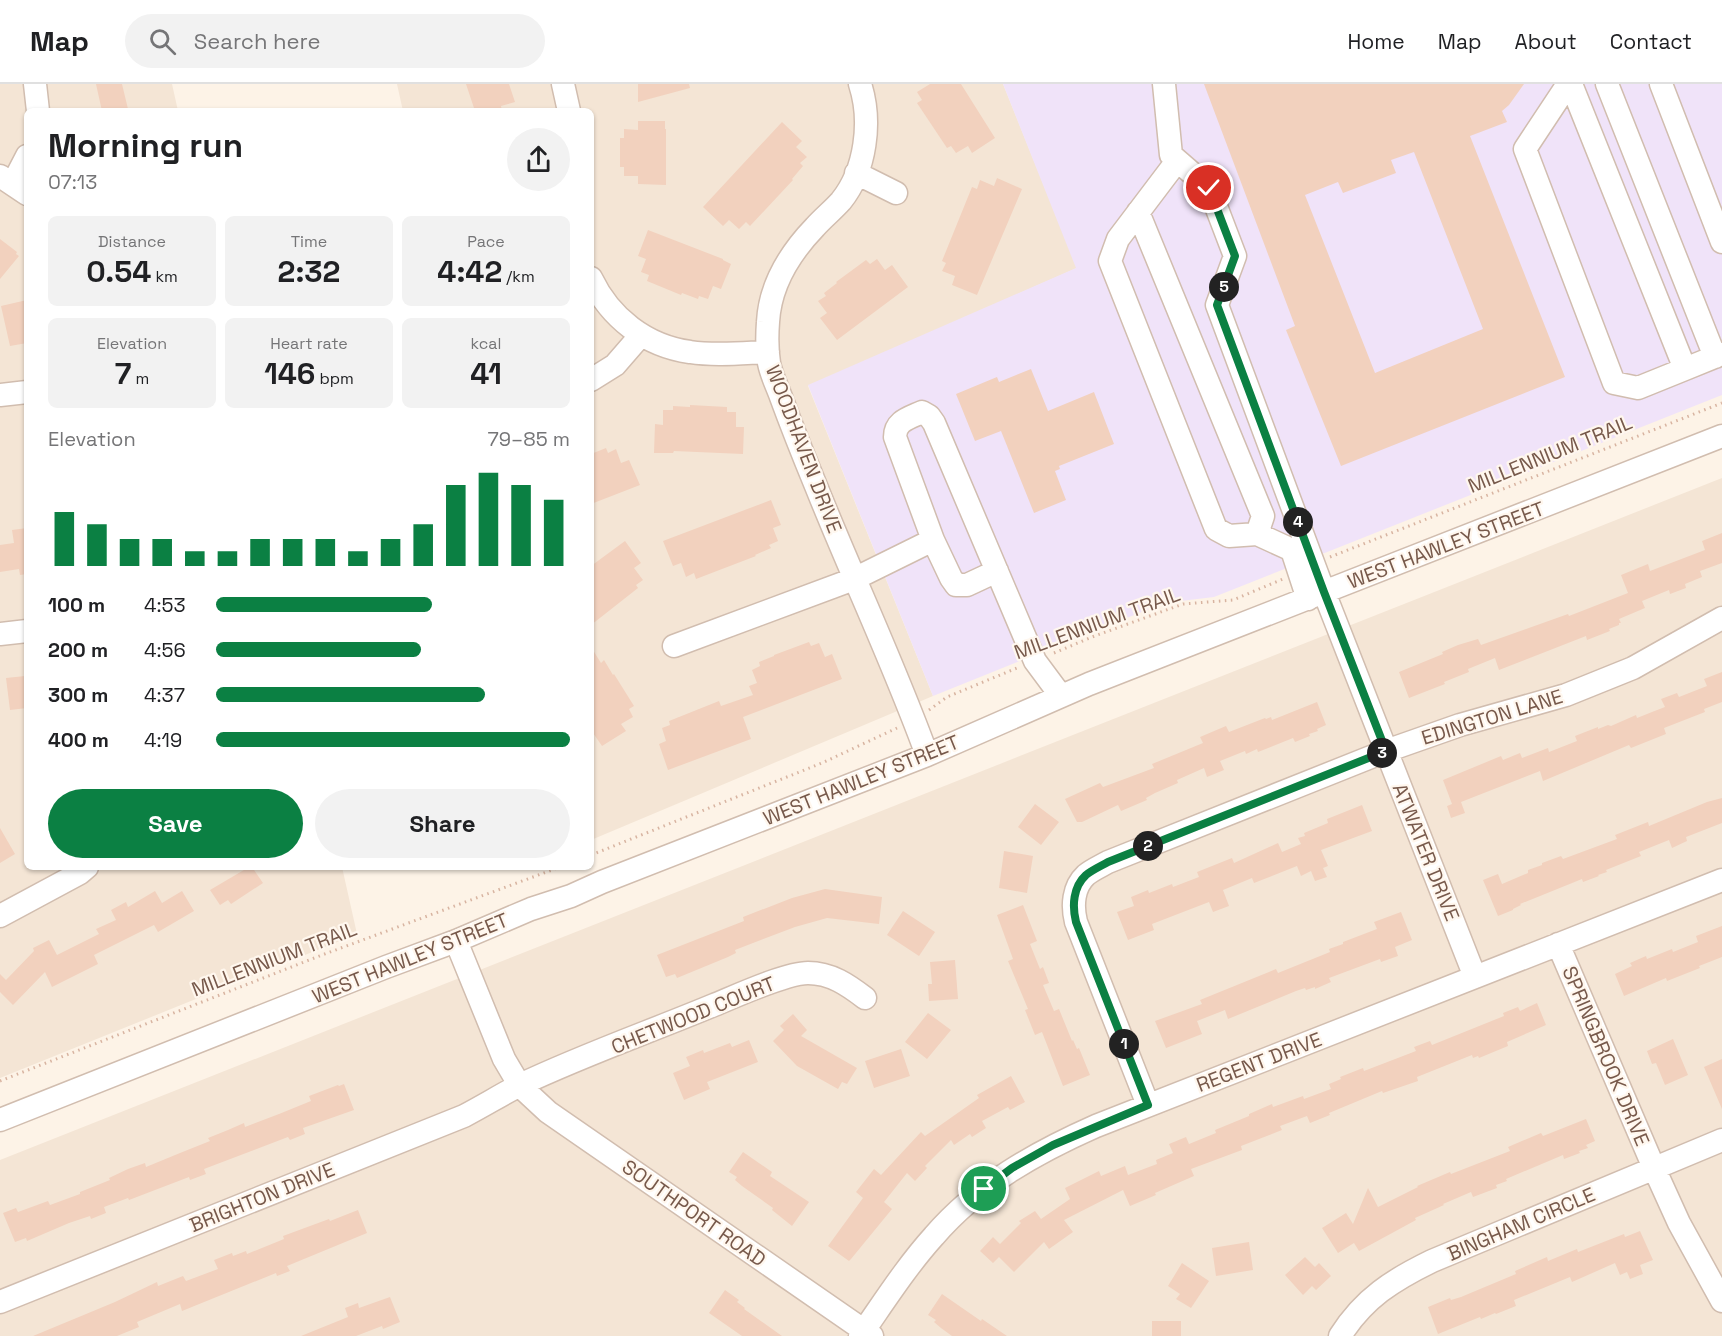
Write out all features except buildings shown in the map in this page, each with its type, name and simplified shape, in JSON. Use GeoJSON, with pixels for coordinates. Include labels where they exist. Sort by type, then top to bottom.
{"type":"FeatureCollection","features":[{"type":"Feature","properties":{"kind":"street"},"geometry":{"type":"LineString","coordinates":[[35,84],[38,108]]}},
{"type":"Feature","properties":{"kind":"street"},"geometry":{"type":"LineString","coordinates":[[563,84],[568,108]]}},
{"type":"Feature","properties":{"kind":"street","name":"WOODHAVEN DRIVE"},"geometry":{"type":"LineString","coordinates":[[860,84],[866,119],[865,143],[856,173],[840,201],[790,256],[780,276],[771,300],[768,322],[769,365],[796,438],[927,755]]}},
{"type":"Feature","properties":{"kind":"street"},"geometry":{"type":"LineString","coordinates":[[1164,84],[1171,155],[1209,188],[1235,256],[1217,305],[1306,567]]}},
{"type":"Feature","properties":{"kind":"street"},"geometry":{"type":"LineString","coordinates":[[1569,84],[1685,369]]}},
{"type":"Feature","properties":{"kind":"street"},"geometry":{"type":"LineString","coordinates":[[1569,84],[1525,149],[1614,383],[1638,388],[1718,356],[1608,84]]}},
{"type":"Feature","properties":{"kind":"street"},"geometry":{"type":"LineString","coordinates":[[1661,84],[1722,242]]}},
{"type":"Feature","properties":{"kind":"street"},"geometry":{"type":"LineString","coordinates":[[1177,161],[1118,239],[1110,261],[1216,529],[1229,536],[1257,534],[1292,550],[1306,567]]}},
{"type":"Feature","properties":{"kind":"street"},"geometry":{"type":"LineString","coordinates":[[13,184],[24,162]]}},
{"type":"Feature","properties":{"kind":"street"},"geometry":{"type":"LineString","coordinates":[[856,173],[896,194]]}},
{"type":"Feature","properties":{"kind":"street"},"geometry":{"type":"LineString","coordinates":[[1138,212],[1263,516],[1257,534]]}},
{"type":"Feature","properties":{"kind":"street"},"geometry":{"type":"LineString","coordinates":[[594,285],[622,321],[641,335],[659,344],[690,352],[768,352]]}},
{"type":"Feature","properties":{"kind":"street"},"geometry":{"type":"LineString","coordinates":[[594,378],[615,365],[641,335]]}},
{"type":"Feature","properties":{"kind":"street"},"geometry":{"type":"LineString","coordinates":[[0,395],[24,392]]}},
{"type":"Feature","properties":{"kind":"street"},"geometry":{"type":"LineString","coordinates":[[997,571],[967,585],[956,585],[951,578],[933,540],[895,437],[895,429],[900,423],[922,412],[934,423],[997,571],[1035,661],[1061,696]]}},
{"type":"Feature","properties":{"kind":"street","name":"WEST HAWLEY STREET"},"geometry":{"type":"LineString","coordinates":[[0,1120],[456,941],[531,909],[571,897],[602,882],[927,755],[1061,696],[1722,436]]}},
{"type":"Feature","properties":{"kind":"street"},"geometry":{"type":"LineString","coordinates":[[674,646],[854,579],[933,540]]}},
{"type":"Feature","properties":{"kind":"street","name":"ATWATER DRIVE"},"geometry":{"type":"LineString","coordinates":[[1306,567],[1316,596],[1386,751],[1475,977]]}},
{"type":"Feature","properties":{"kind":"street","name":"EDINGTON LANE"},"geometry":{"type":"LineString","coordinates":[[1148,1105],[1076,922],[1073,911],[1075,895],[1085,876],[1108,862],[1386,751],[1460,725],[1575,692],[1633,668],[1722,618]]}},
{"type":"Feature","properties":{"kind":"street"},"geometry":{"type":"LineString","coordinates":[[0,634],[24,631]]}},
{"type":"Feature","properties":{"kind":"street"},"geometry":{"type":"LineString","coordinates":[[0,916],[84,870]]}},
{"type":"Feature","properties":{"kind":"street","name":"REGENT DRIVE"},"geometry":{"type":"LineString","coordinates":[[866,1334],[914,1260],[956,1212],[1012,1168],[1053,1145],[1148,1105],[1722,880]]}},
{"type":"Feature","properties":{"kind":"street","name":"SOUTHPORT ROAD"},"geometry":{"type":"LineString","coordinates":[[456,941],[504,1059],[520,1086],[548,1112],[866,1334]]}},
{"type":"Feature","properties":{"kind":"street","name":"SPRINGBROOK DRIVE"},"geometry":{"type":"LineString","coordinates":[[1558,944],[1653,1168],[1679,1223],[1722,1301]]}},
{"type":"Feature","properties":{"kind":"street","name":"CHETWOOD COURT"},"geometry":{"type":"LineString","coordinates":[[520,1086],[726,1000],[791,976],[807,973],[828,975],[865,998]]}},
{"type":"Feature","properties":{"kind":"street","name":"BRIGHTON DRIVE"},"geometry":{"type":"LineString","coordinates":[[0,1302],[464,1116],[520,1086]]}},
{"type":"Feature","properties":{"kind":"street","name":"BINGHAM CIRCLE"},"geometry":{"type":"LineString","coordinates":[[1340,1336],[1373,1297],[1403,1275],[1722,1140]]}},
{"type":"Feature","properties":{"kind":"path","name":"MILLENNIUM TRAIL"},"geometry":{"type":"LineString","coordinates":[[594,854],[822,763],[914,720],[947,697],[1092,637],[1183,604],[1233,600],[1306,567],[1722,403]]}},
{"type":"Feature","properties":{"kind":"path","name":"MILLENNIUM TRAIL"},"geometry":{"type":"LineString","coordinates":[[0,1081],[552,870]]}},
{"type":"Feature","properties":{"kind":"shaded area"},"geometry":{"type":"Polygon","coordinates":[[[0,84],[172,84],[177,108],[24,108],[24,870],[343,870],[357,934],[0,1078],[0,84]]]}},
{"type":"Feature","properties":{"kind":"shaded area"},"geometry":{"type":"Polygon","coordinates":[[[397,84],[1003,84],[1077,268],[808,386],[933,696],[594,839],[594,108],[402,108],[397,84]]]}},
{"type":"Feature","properties":{"kind":"shaded area"},"geometry":{"type":"Polygon","coordinates":[[[1003,84],[1722,84],[1722,395],[1214,597],[1164,603],[933,696],[808,385],[1076,268],[1003,84]]]}},
{"type":"Feature","properties":{"kind":"shaded area"},"geometry":{"type":"Polygon","coordinates":[[[1722,478],[1722,1336],[0,1336],[0,1160],[1722,478]]]}},
{"type":"Feature","properties":{"kind":"route"},"geometry":{"type":"LineString","coordinates":[[984,1189],[1012,1168],[1053,1145],[1148,1105],[1076,922],[1073,911],[1075,895],[1085,876],[1108,862],[1386,751],[1217,305],[1235,256],[1209,188]]}}]}
